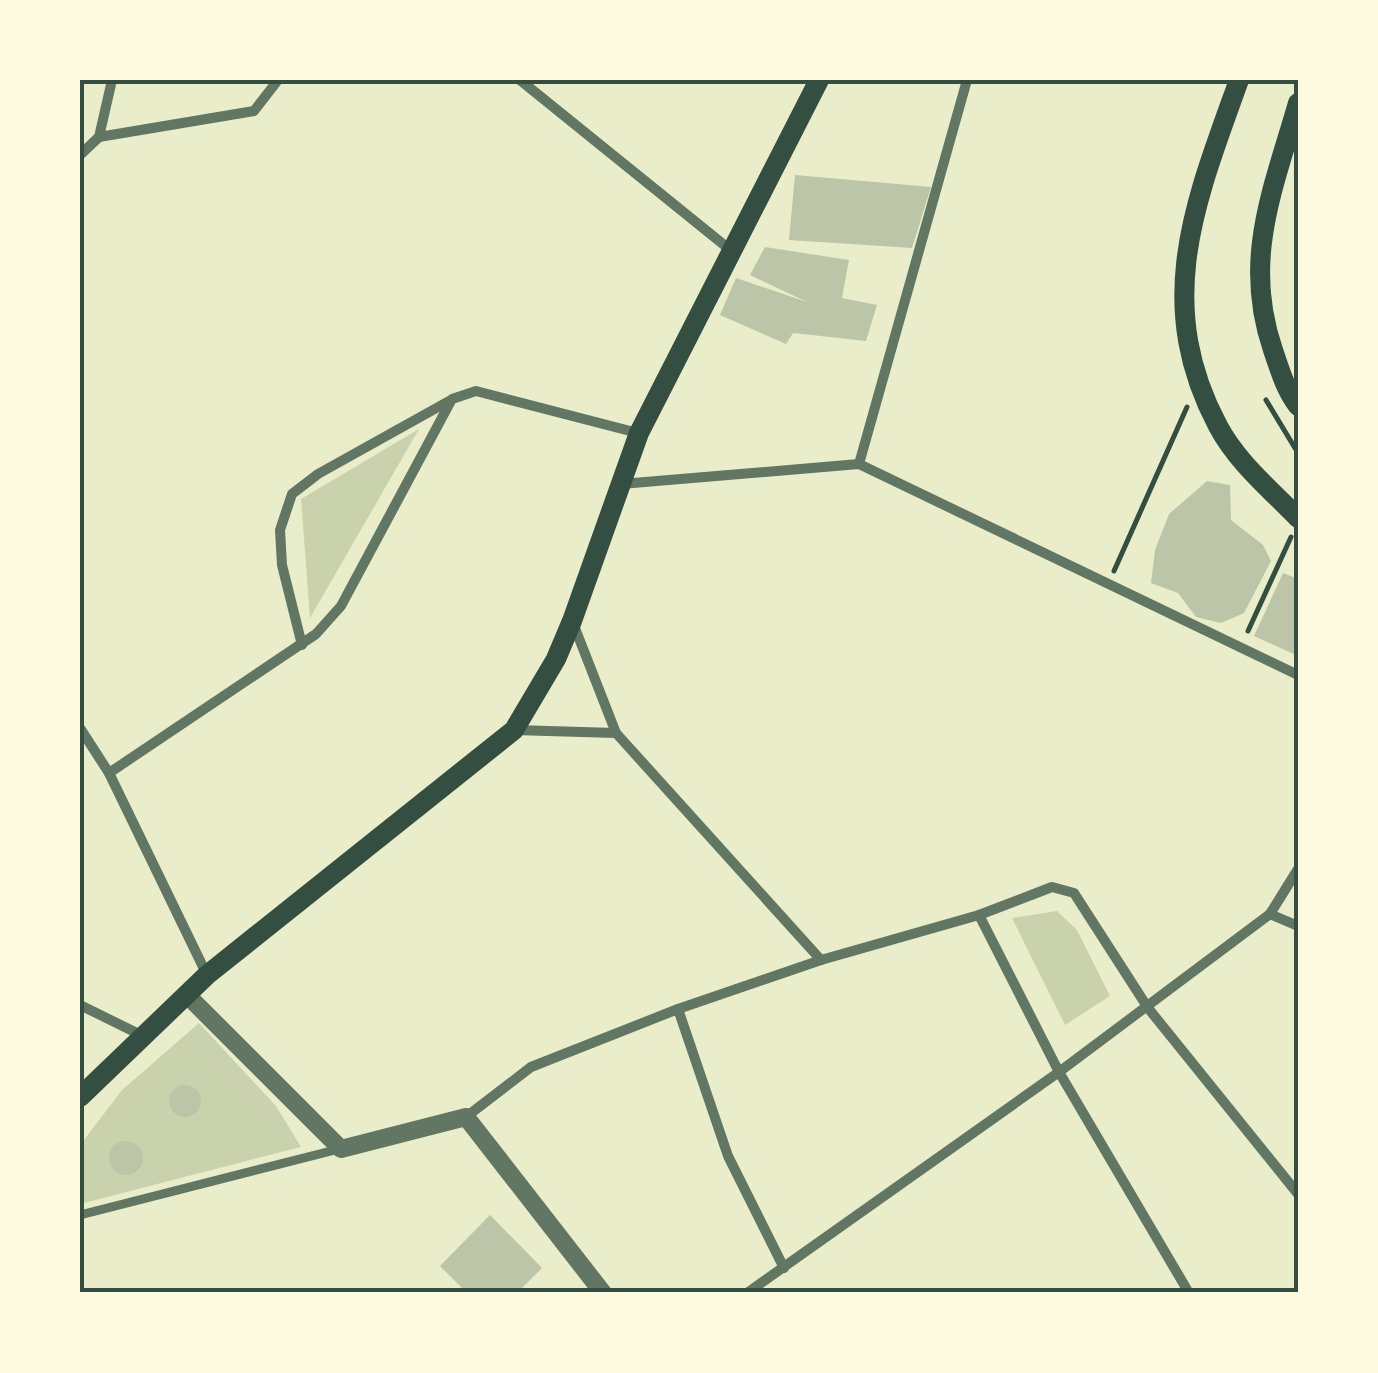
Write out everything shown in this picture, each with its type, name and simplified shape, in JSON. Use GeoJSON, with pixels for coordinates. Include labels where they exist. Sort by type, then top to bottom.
{"type":"FeatureCollection","features":[{"type":"Feature","properties":{"kind":"main road"},"geometry":{"type":"LineString","coordinates":[[80,1097],[207,976],[514,730],[572,621],[639,433],[819,80]]}},
{"type":"Feature","properties":{"kind":"main road"},"geometry":{"type":"LineString","coordinates":[[1239,80],[1197,198],[1183,264],[1188,332],[1218,426],[1240,458],[1298,520]]}},
{"type":"Feature","properties":{"kind":"main road"},"geometry":{"type":"LineString","coordinates":[[1298,103],[1258,260],[1260,311],[1288,393],[1298,406]]}},
{"type":"Feature","properties":{"kind":"street"},"geometry":{"type":"LineString","coordinates":[[80,155],[99,137],[112,80]]}},
{"type":"Feature","properties":{"kind":"street"},"geometry":{"type":"LineString","coordinates":[[99,137],[254,111],[278,80]]}},
{"type":"Feature","properties":{"kind":"street"},"geometry":{"type":"LineString","coordinates":[[520,80],[734,253]]}},
{"type":"Feature","properties":{"kind":"street"},"geometry":{"type":"LineString","coordinates":[[859,464],[967,80]]}},
{"type":"Feature","properties":{"kind":"street"},"geometry":{"type":"LineString","coordinates":[[302,645],[282,565],[280,530],[292,494],[318,474],[452,399],[476,391],[639,433]]}},
{"type":"Feature","properties":{"kind":"street"},"geometry":{"type":"LineString","coordinates":[[109,773],[302,645],[341,606],[452,399]]}},
{"type":"Feature","properties":{"kind":"street"},"geometry":{"type":"LineString","coordinates":[[620,484],[859,464],[1298,675]]}},
{"type":"Feature","properties":{"kind":"street"},"geometry":{"type":"LineString","coordinates":[[572,621],[616,733],[821,960]]}},
{"type":"Feature","properties":{"kind":"street"},"geometry":{"type":"LineString","coordinates":[[514,730],[616,733]]}},
{"type":"Feature","properties":{"kind":"street"},"geometry":{"type":"LineString","coordinates":[[82,733],[109,773],[207,976]]}},
{"type":"Feature","properties":{"kind":"street"},"geometry":{"type":"LineString","coordinates":[[746,1293],[1148,1008],[1270,914],[1298,869]]}},
{"type":"Feature","properties":{"kind":"street"},"geometry":{"type":"LineString","coordinates":[[80,1215],[466,1117],[531,1067],[678,1008],[821,960],[979,915],[1052,887],[1074,893],[1148,1008],[1298,1194]]}},
{"type":"Feature","properties":{"kind":"street"},"geometry":{"type":"LineString","coordinates":[[1270,914],[1298,926]]}},
{"type":"Feature","properties":{"kind":"street"},"geometry":{"type":"LineString","coordinates":[[979,915],[1060,1072],[1189,1293]]}},
{"type":"Feature","properties":{"kind":"street"},"geometry":{"type":"LineString","coordinates":[[186,994],[341,1148]]}},
{"type":"Feature","properties":{"kind":"street"},"geometry":{"type":"LineString","coordinates":[[80,1005],[143,1036]]}},
{"type":"Feature","properties":{"kind":"street"},"geometry":{"type":"LineString","coordinates":[[678,1008],[728,1156],[784,1268]]}},
{"type":"Feature","properties":{"kind":"street"},"geometry":{"type":"LineString","coordinates":[[466,1117],[602,1293]]}},
{"type":"Feature","properties":{"kind":"path"},"geometry":{"type":"LineString","coordinates":[[1108,582],[1200,379]]}},
{"type":"Feature","properties":{"kind":"path"},"geometry":{"type":"LineString","coordinates":[[1240,647],[1298,520]]}},
{"type":"Feature","properties":{"kind":"green space"},"geometry":{"type":"Polygon","coordinates":[[[419,429],[310,618],[301,499],[419,429]]]}},
{"type":"Feature","properties":{"kind":"green space"},"geometry":{"type":"Polygon","coordinates":[[[1057,911],[1077,930],[1110,996],[1065,1025],[1012,918],[1057,911]]]}},
{"type":"Feature","properties":{"kind":"green space"},"geometry":{"type":"Polygon","coordinates":[[[199,1023],[276,1106],[301,1147],[80,1204],[80,1145],[122,1090],[199,1023]]]}},
{"type":"Feature","properties":{"kind":"building"},"geometry":{"type":"Polygon","coordinates":[[[795,175],[931,187],[912,248],[789,240],[795,175]]]}},
{"type":"Feature","properties":{"kind":"building"},"geometry":{"type":"Polygon","coordinates":[[[765,247],[849,260],[842,298],[877,305],[866,341],[793,333],[786,344],[720,315],[736,278],[807,302],[750,275],[765,247]]]}},
{"type":"Feature","properties":{"kind":"building"},"geometry":{"type":"Polygon","coordinates":[[[1207,481],[1230,485],[1231,520],[1263,545],[1271,561],[1244,613],[1221,623],[1196,617],[1178,593],[1151,583],[1155,550],[1169,514],[1207,481]]]}},
{"type":"Feature","properties":{"kind":"building"},"geometry":{"type":"Polygon","coordinates":[[[1283,573],[1298,579],[1298,656],[1254,636],[1283,573]]]}},
{"type":"Feature","properties":{"kind":"building"},"geometry":{"type":"Polygon","coordinates":[[[185,1085],[197,1089],[201,1101],[197,1113],[185,1117],[173,1113],[169,1101],[173,1089],[185,1085]]]}},
{"type":"Feature","properties":{"kind":"building"},"geometry":{"type":"Polygon","coordinates":[[[126,1141],[138,1146],[143,1158],[138,1170],[126,1175],[114,1170],[109,1158],[114,1146],[126,1141]]]}},
{"type":"Feature","properties":{"kind":"building"},"geometry":{"type":"Polygon","coordinates":[[[490,1215],[542,1268],[517,1293],[459,1293],[463,1289],[440,1266],[490,1215]]]}}]}
